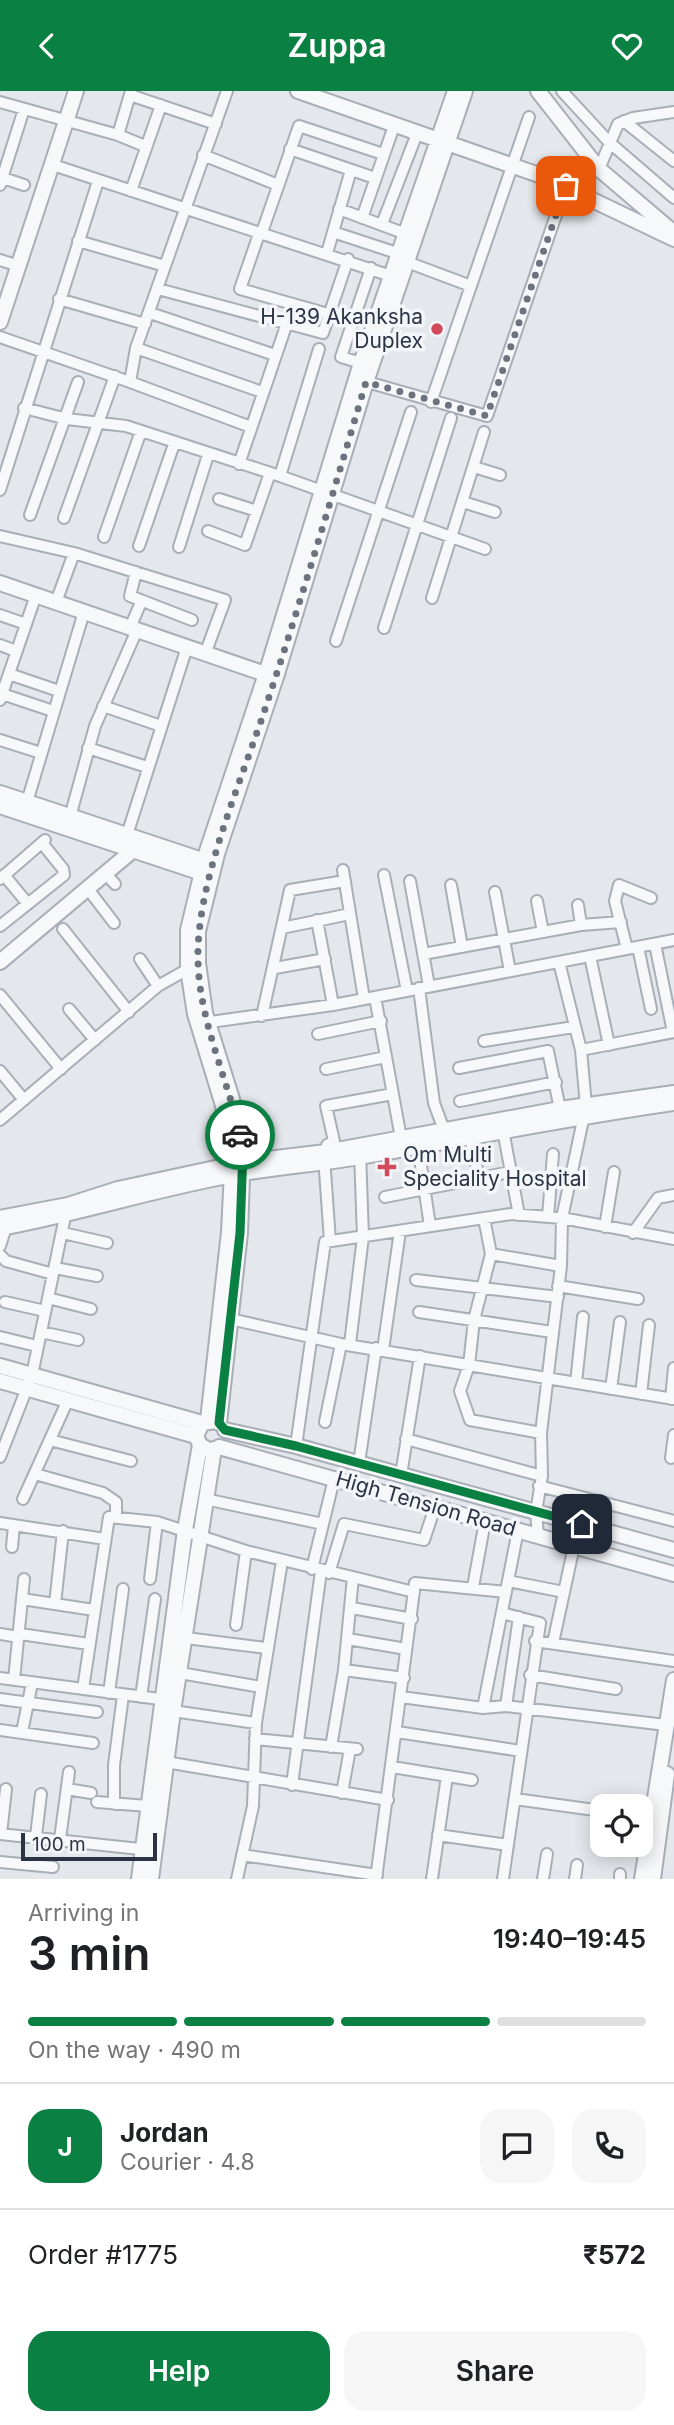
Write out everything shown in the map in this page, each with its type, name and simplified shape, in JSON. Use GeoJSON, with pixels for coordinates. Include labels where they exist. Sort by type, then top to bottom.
{"type":"FeatureCollection","features":[{"type":"Feature","properties":{"kind":"street"},"geometry":{"type":"LineString","coordinates":[[1,315],[5,287],[16,265],[53,165],[76,91]]}},
{"type":"Feature","properties":{"kind":"street"},"geometry":{"type":"LineString","coordinates":[[130,382],[136,348],[228,91]]}},
{"type":"Feature","properties":{"kind":"street"},"geometry":{"type":"LineString","coordinates":[[298,91],[320,95],[513,165],[566,186],[674,239]]}},
{"type":"Feature","properties":{"kind":"street"},"geometry":{"type":"LineString","coordinates":[[151,1879],[148,1806],[186,1639],[226,1318],[237,1169],[188,969],[188,930],[271,675],[361,380],[461,91]]}},
{"type":"Feature","properties":{"kind":"street"},"geometry":{"type":"LineString","coordinates":[[538,91],[598,169],[674,233]]}},
{"type":"Feature","properties":{"kind":"street"},"geometry":{"type":"LineString","coordinates":[[562,91],[608,142],[674,198]]}},
{"type":"Feature","properties":{"kind":"street"},"geometry":{"type":"LineString","coordinates":[[118,135],[131,93],[216,124]]}},
{"type":"Feature","properties":{"kind":"street"},"geometry":{"type":"LineString","coordinates":[[0,102],[118,135],[145,146]]}},
{"type":"Feature","properties":{"kind":"street"},"geometry":{"type":"LineString","coordinates":[[131,191],[161,105]]}},
{"type":"Feature","properties":{"kind":"street"},"geometry":{"type":"LineString","coordinates":[[24,109],[1,180],[24,185]]}},
{"type":"Feature","properties":{"kind":"street"},"geometry":{"type":"LineString","coordinates":[[598,169],[612,132],[624,121],[672,114]]}},
{"type":"Feature","properties":{"kind":"street"},"geometry":{"type":"LineString","coordinates":[[431,402],[529,117]]}},
{"type":"Feature","properties":{"kind":"street"},"geometry":{"type":"LineString","coordinates":[[624,121],[674,161]]}},
{"type":"Feature","properties":{"kind":"street"},"geometry":{"type":"LineString","coordinates":[[362,218],[395,123]]}},
{"type":"Feature","properties":{"kind":"street"},"geometry":{"type":"LineString","coordinates":[[328,314],[240,289],[299,126],[383,153]]}},
{"type":"Feature","properties":{"kind":"street"},"geometry":{"type":"LineString","coordinates":[[382,224],[418,131]]}},
{"type":"Feature","properties":{"kind":"street"},"geometry":{"type":"LineString","coordinates":[[361,380],[361,363],[391,276],[403,258],[406,234],[444,141]]}},
{"type":"Feature","properties":{"kind":"street"},"geometry":{"type":"LineString","coordinates":[[290,149],[375,178]]}},
{"type":"Feature","properties":{"kind":"street"},"geometry":{"type":"LineString","coordinates":[[203,155],[278,185]]}},
{"type":"Feature","properties":{"kind":"street"},"geometry":{"type":"LineString","coordinates":[[53,165],[187,207],[260,235],[348,259],[391,276]]}},
{"type":"Feature","properties":{"kind":"street"},"geometry":{"type":"LineString","coordinates":[[327,253],[351,170]]}},
{"type":"Feature","properties":{"kind":"street"},"geometry":{"type":"LineString","coordinates":[[1,484],[98,181]]}},
{"type":"Feature","properties":{"kind":"street"},"geometry":{"type":"LineString","coordinates":[[361,380],[487,416],[566,186]]}},
{"type":"Feature","properties":{"kind":"street"},"geometry":{"type":"LineString","coordinates":[[340,209],[406,234]]}},
{"type":"Feature","properties":{"kind":"street"},"geometry":{"type":"LineString","coordinates":[[333,232],[471,286]]}},
{"type":"Feature","properties":{"kind":"street"},"geometry":{"type":"LineString","coordinates":[[78,241],[165,266]]}},
{"type":"Feature","properties":{"kind":"street"},"geometry":{"type":"LineString","coordinates":[[158,289],[323,333],[348,259]]}},
{"type":"Feature","properties":{"kind":"street"},"geometry":{"type":"LineString","coordinates":[[0,260],[16,265]]}},
{"type":"Feature","properties":{"kind":"street"},"geometry":{"type":"LineString","coordinates":[[361,363],[341,357],[371,268]]}},
{"type":"Feature","properties":{"kind":"street"},"geometry":{"type":"LineString","coordinates":[[59,299],[145,324]]}},
{"type":"Feature","properties":{"kind":"street"},"geometry":{"type":"LineString","coordinates":[[150,313],[275,355]]}},
{"type":"Feature","properties":{"kind":"street"},"geometry":{"type":"LineString","coordinates":[[239,464],[286,323]]}},
{"type":"Feature","properties":{"kind":"street"},"geometry":{"type":"LineString","coordinates":[[0,337],[115,376],[251,427]]}},
{"type":"Feature","properties":{"kind":"street"},"geometry":{"type":"LineString","coordinates":[[136,348],[262,392]]}},
{"type":"Feature","properties":{"kind":"street"},"geometry":{"type":"LineString","coordinates":[[208,531],[245,545],[257,511],[275,474],[319,349]]}},
{"type":"Feature","properties":{"kind":"street"},"geometry":{"type":"LineString","coordinates":[[64,518],[115,376]]}},
{"type":"Feature","properties":{"kind":"street"},"geometry":{"type":"LineString","coordinates":[[30,515],[67,419],[78,382]]}},
{"type":"Feature","properties":{"kind":"street"},"geometry":{"type":"LineString","coordinates":[[24,408],[67,419],[126,426],[208,455],[275,474],[485,549]]}},
{"type":"Feature","properties":{"kind":"street"},"geometry":{"type":"LineString","coordinates":[[336,641],[411,412]]}},
{"type":"Feature","properties":{"kind":"street"},"geometry":{"type":"LineString","coordinates":[[384,628],[451,418]]}},
{"type":"Feature","properties":{"kind":"street"},"geometry":{"type":"LineString","coordinates":[[104,537],[141,431]]}},
{"type":"Feature","properties":{"kind":"street"},"geometry":{"type":"LineString","coordinates":[[432,598],[484,432]]}},
{"type":"Feature","properties":{"kind":"street"},"geometry":{"type":"LineString","coordinates":[[0,444],[13,449]]}},
{"type":"Feature","properties":{"kind":"street"},"geometry":{"type":"LineString","coordinates":[[139,546],[174,444]]}},
{"type":"Feature","properties":{"kind":"street"},"geometry":{"type":"LineString","coordinates":[[178,547],[208,455]]}},
{"type":"Feature","properties":{"kind":"street"},"geometry":{"type":"LineString","coordinates":[[474,467],[500,475]]}},
{"type":"Feature","properties":{"kind":"street"},"geometry":{"type":"LineString","coordinates":[[219,499],[257,511]]}},
{"type":"Feature","properties":{"kind":"street"},"geometry":{"type":"LineString","coordinates":[[463,502],[495,512]]}},
{"type":"Feature","properties":{"kind":"street"},"geometry":{"type":"LineString","coordinates":[[0,536],[74,553],[225,600],[205,653]]}},
{"type":"Feature","properties":{"kind":"street"},"geometry":{"type":"LineString","coordinates":[[56,602],[74,553]]}},
{"type":"Feature","properties":{"kind":"street"},"geometry":{"type":"LineString","coordinates":[[136,572],[130,596],[141,603],[192,620]]}},
{"type":"Feature","properties":{"kind":"street"},"geometry":{"type":"LineString","coordinates":[[0,583],[271,675]]}},
{"type":"Feature","properties":{"kind":"street"},"geometry":{"type":"LineString","coordinates":[[36,595],[5,676],[1,697],[53,711]]}},
{"type":"Feature","properties":{"kind":"street"},"geometry":{"type":"LineString","coordinates":[[70,817],[88,748],[134,629],[141,603]]}},
{"type":"Feature","properties":{"kind":"street"},"geometry":{"type":"LineString","coordinates":[[27,803],[84,612]]}},
{"type":"Feature","properties":{"kind":"street"},"geometry":{"type":"LineString","coordinates":[[0,615],[26,624]]}},
{"type":"Feature","properties":{"kind":"street"},"geometry":{"type":"LineString","coordinates":[[0,645],[16,651]]}},
{"type":"Feature","properties":{"kind":"street"},"geometry":{"type":"LineString","coordinates":[[127,835],[187,647]]}},
{"type":"Feature","properties":{"kind":"street"},"geometry":{"type":"LineString","coordinates":[[5,676],[59,691]]}},
{"type":"Feature","properties":{"kind":"street"},"geometry":{"type":"LineString","coordinates":[[103,706],[161,726]]}},
{"type":"Feature","properties":{"kind":"street"},"geometry":{"type":"LineString","coordinates":[[0,740],[41,753]]}},
{"type":"Feature","properties":{"kind":"street"},"geometry":{"type":"LineString","coordinates":[[88,748],[147,767]]}},
{"type":"Feature","properties":{"kind":"street"},"geometry":{"type":"LineString","coordinates":[[0,793],[127,835],[138,846]]}},
{"type":"Feature","properties":{"kind":"street"},"geometry":{"type":"LineString","coordinates":[[0,806],[208,869]]}},
{"type":"Feature","properties":{"kind":"street"},"geometry":{"type":"LineString","coordinates":[[0,926],[28,904],[64,875],[45,841],[2,877],[28,904]]}},
{"type":"Feature","properties":{"kind":"street"},"geometry":{"type":"LineString","coordinates":[[0,962],[88,889],[111,879],[138,846]]}},
{"type":"Feature","properties":{"kind":"street"},"geometry":{"type":"LineString","coordinates":[[202,1023],[198,931],[208,869]]}},
{"type":"Feature","properties":{"kind":"street"},"geometry":{"type":"LineString","coordinates":[[384,875],[407,991]]}},
{"type":"Feature","properties":{"kind":"street"},"geometry":{"type":"LineString","coordinates":[[262,1016],[275,968],[290,890],[344,876],[369,998],[381,1021],[401,1138]]}},
{"type":"Feature","properties":{"kind":"street"},"geometry":{"type":"LineString","coordinates":[[410,881],[423,954],[434,1103],[444,1130]]}},
{"type":"Feature","properties":{"kind":"street"},"geometry":{"type":"LineString","coordinates":[[451,885],[462,947]]}},
{"type":"Feature","properties":{"kind":"street"},"geometry":{"type":"LineString","coordinates":[[651,898],[619,885],[615,901],[651,1009]]}},
{"type":"Feature","properties":{"kind":"street"},"geometry":{"type":"LineString","coordinates":[[88,889],[114,923]]}},
{"type":"Feature","properties":{"kind":"street"},"geometry":{"type":"LineString","coordinates":[[495,892],[510,971]]}},
{"type":"Feature","properties":{"kind":"street"},"geometry":{"type":"LineString","coordinates":[[537,901],[543,932]]}},
{"type":"Feature","properties":{"kind":"street"},"geometry":{"type":"LineString","coordinates":[[578,905],[581,925]]}},
{"type":"Feature","properties":{"kind":"street"},"geometry":{"type":"LineString","coordinates":[[282,927],[350,914]]}},
{"type":"Feature","properties":{"kind":"street"},"geometry":{"type":"LineString","coordinates":[[317,920],[333,1005]]}},
{"type":"Feature","properties":{"kind":"street"},"geometry":{"type":"LineString","coordinates":[[423,954],[581,925],[621,922]]}},
{"type":"Feature","properties":{"kind":"street"},"geometry":{"type":"LineString","coordinates":[[63,929],[129,1013]]}},
{"type":"Feature","properties":{"kind":"street"},"geometry":{"type":"LineString","coordinates":[[202,1023],[333,1005],[674,940]]}},
{"type":"Feature","properties":{"kind":"street"},"geometry":{"type":"LineString","coordinates":[[581,1050],[674,1032],[655,944]]}},
{"type":"Feature","properties":{"kind":"street"},"geometry":{"type":"LineString","coordinates":[[590,956],[609,1045]]}},
{"type":"Feature","properties":{"kind":"street"},"geometry":{"type":"LineString","coordinates":[[140,959],[158,986]]}},
{"type":"Feature","properties":{"kind":"street"},"geometry":{"type":"LineString","coordinates":[[275,968],[325,959]]}},
{"type":"Feature","properties":{"kind":"street"},"geometry":{"type":"LineString","coordinates":[[538,1536],[536,1512],[541,1433],[561,1266],[562,1218],[585,1111],[581,1050],[559,962]]}},
{"type":"Feature","properties":{"kind":"street"},"geometry":{"type":"LineString","coordinates":[[0,1120],[158,986],[188,969]]}},
{"type":"Feature","properties":{"kind":"street"},"geometry":{"type":"LineString","coordinates":[[0,995],[61,1069]]}},
{"type":"Feature","properties":{"kind":"street"},"geometry":{"type":"LineString","coordinates":[[69,1009],[95,1040]]}},
{"type":"Feature","properties":{"kind":"street"},"geometry":{"type":"LineString","coordinates":[[318,1034],[381,1021]]}},
{"type":"Feature","properties":{"kind":"street"},"geometry":{"type":"LineString","coordinates":[[484,1041],[574,1027]]}},
{"type":"Feature","properties":{"kind":"street"},"geometry":{"type":"LineString","coordinates":[[459,1068],[548,1051],[560,1109]]}},
{"type":"Feature","properties":{"kind":"street"},"geometry":{"type":"LineString","coordinates":[[326,1069],[386,1057]]}},
{"type":"Feature","properties":{"kind":"street"},"geometry":{"type":"LineString","coordinates":[[0,1071],[24,1100]]}},
{"type":"Feature","properties":{"kind":"street"},"geometry":{"type":"LineString","coordinates":[[460,1101],[556,1082]]}},
{"type":"Feature","properties":{"kind":"street"},"geometry":{"type":"LineString","coordinates":[[0,1245],[2,1224],[67,1210],[118,1189],[417,1141],[470,1136],[674,1093]]}},
{"type":"Feature","properties":{"kind":"street"},"geometry":{"type":"LineString","coordinates":[[330,1241],[325,1155],[327,1145],[334,1141],[326,1106],[393,1094]]}},
{"type":"Feature","properties":{"kind":"street"},"geometry":{"type":"LineString","coordinates":[[360,1151],[401,1138],[417,1141],[444,1130],[560,1109],[585,1111],[674,1103]]}},
{"type":"Feature","properties":{"kind":"street"},"geometry":{"type":"LineString","coordinates":[[503,1130],[519,1215]]}},
{"type":"Feature","properties":{"kind":"street"},"geometry":{"type":"LineString","coordinates":[[470,1136],[479,1179]]}},
{"type":"Feature","properties":{"kind":"street"},"geometry":{"type":"LineString","coordinates":[[417,1141],[430,1226]]}},
{"type":"Feature","properties":{"kind":"street"},"geometry":{"type":"LineString","coordinates":[[325,1422],[345,1344],[363,1237],[360,1151]]}},
{"type":"Feature","properties":{"kind":"street"},"geometry":{"type":"LineString","coordinates":[[548,1217],[553,1154]]}},
{"type":"Feature","properties":{"kind":"street"},"geometry":{"type":"LineString","coordinates":[[385,1197],[510,1172]]}},
{"type":"Feature","properties":{"kind":"street"},"geometry":{"type":"LineString","coordinates":[[605,1227],[614,1172]]}},
{"type":"Feature","properties":{"kind":"street"},"geometry":{"type":"LineString","coordinates":[[633,1233],[657,1199],[674,1195]]}},
{"type":"Feature","properties":{"kind":"street"},"geometry":{"type":"LineString","coordinates":[[0,1457],[30,1382],[67,1210]]}},
{"type":"Feature","properties":{"kind":"street"},"geometry":{"type":"LineString","coordinates":[[296,1446],[324,1242],[519,1215],[562,1218],[674,1239]]}},
{"type":"Feature","properties":{"kind":"street"},"geometry":{"type":"LineString","coordinates":[[484,1218],[491,1254],[474,1320],[469,1364],[460,1391],[470,1420],[541,1433]]}},
{"type":"Feature","properties":{"kind":"street"},"geometry":{"type":"LineString","coordinates":[[359,1463],[400,1231]]}},
{"type":"Feature","properties":{"kind":"street"},"geometry":{"type":"LineString","coordinates":[[63,1233],[107,1243]]}},
{"type":"Feature","properties":{"kind":"street"},"geometry":{"type":"LineString","coordinates":[[491,1254],[561,1266]]}},
{"type":"Feature","properties":{"kind":"street"},"geometry":{"type":"LineString","coordinates":[[0,1255],[6,1261],[97,1276]]}},
{"type":"Feature","properties":{"kind":"street"},"geometry":{"type":"LineString","coordinates":[[416,1280],[481,1289],[558,1291],[638,1299]]}},
{"type":"Feature","properties":{"kind":"street"},"geometry":{"type":"LineString","coordinates":[[48,1298],[91,1309]]}},
{"type":"Feature","properties":{"kind":"street"},"geometry":{"type":"LineString","coordinates":[[5,1302],[46,1311]]}},
{"type":"Feature","properties":{"kind":"street"},"geometry":{"type":"LineString","coordinates":[[419,1312],[552,1332]]}},
{"type":"Feature","properties":{"kind":"street"},"geometry":{"type":"LineString","coordinates":[[576,1383],[583,1317]]}},
{"type":"Feature","properties":{"kind":"street"},"geometry":{"type":"LineString","coordinates":[[226,1318],[345,1344],[673,1399],[674,1368]]}},
{"type":"Feature","properties":{"kind":"street"},"geometry":{"type":"LineString","coordinates":[[611,1389],[620,1322]]}},
{"type":"Feature","properties":{"kind":"street"},"geometry":{"type":"LineString","coordinates":[[641,1394],[649,1325]]}},
{"type":"Feature","properties":{"kind":"street"},"geometry":{"type":"LineString","coordinates":[[41,1332],[78,1340]]}},
{"type":"Feature","properties":{"kind":"street"},"geometry":{"type":"LineString","coordinates":[[0,1337],[37,1346]]}},
{"type":"Feature","properties":{"kind":"street"},"geometry":{"type":"LineString","coordinates":[[401,1475],[420,1356]]}},
{"type":"Feature","properties":{"kind":"street"},"geometry":{"type":"LineString","coordinates":[[0,1366],[67,1402],[210,1434]]}},
{"type":"Feature","properties":{"kind":"street"},"geometry":{"type":"LineString","coordinates":[[0,1381],[30,1382],[210,1434]]}},
{"type":"Feature","properties":{"kind":"street"},"geometry":{"type":"LineString","coordinates":[[23,1499],[67,1402]]}},
{"type":"Feature","properties":{"kind":"street"},"geometry":{"type":"LineString","coordinates":[[139,1879],[149,1850],[166,1762],[185,1530],[210,1434]]}},
{"type":"Feature","properties":{"kind":"street","name":"High Tension Road"},"geometry":{"type":"LineString","coordinates":[[210,1434],[296,1446],[674,1550]]}},
{"type":"Feature","properties":{"kind":"street","name":"High Tension Road"},"geometry":{"type":"LineString","coordinates":[[210,1434],[334,1479],[674,1574]]}},
{"type":"Feature","properties":{"kind":"street"},"geometry":{"type":"LineString","coordinates":[[671,1458],[674,1435]]}},
{"type":"Feature","properties":{"kind":"street"},"geometry":{"type":"LineString","coordinates":[[50,1440],[131,1461]]}},
{"type":"Feature","properties":{"kind":"street"},"geometry":{"type":"LineString","coordinates":[[406,1440],[674,1521]]}},
{"type":"Feature","properties":{"kind":"street"},"geometry":{"type":"LineString","coordinates":[[35,1474],[103,1493],[116,1503],[116,1517]]}},
{"type":"Feature","properties":{"kind":"street"},"geometry":{"type":"LineString","coordinates":[[292,1784],[321,1571],[323,1524],[334,1479]]}},
{"type":"Feature","properties":{"kind":"street"},"geometry":{"type":"LineString","coordinates":[[205,1499],[323,1524]]}},
{"type":"Feature","properties":{"kind":"street"},"geometry":{"type":"LineString","coordinates":[[321,1571],[344,1524],[424,1541],[435,1507]]}},
{"type":"Feature","properties":{"kind":"street"},"geometry":{"type":"LineString","coordinates":[[83,1689],[110,1517],[157,1522],[282,1561],[414,1592]]}},
{"type":"Feature","properties":{"kind":"street"},"geometry":{"type":"LineString","coordinates":[[473,1587],[485,1521]]}},
{"type":"Feature","properties":{"kind":"street"},"geometry":{"type":"LineString","coordinates":[[150,1579],[157,1522]]}},
{"type":"Feature","properties":{"kind":"street"},"geometry":{"type":"LineString","coordinates":[[0,1523],[105,1539]]}},
{"type":"Feature","properties":{"kind":"street"},"geometry":{"type":"LineString","coordinates":[[12,1547],[14,1525]]}},
{"type":"Feature","properties":{"kind":"street"},"geometry":{"type":"LineString","coordinates":[[484,1707],[518,1530]]}},
{"type":"Feature","properties":{"kind":"street"},"geometry":{"type":"LineString","coordinates":[[55,1604],[63,1531]]}},
{"type":"Feature","properties":{"kind":"street"},"geometry":{"type":"LineString","coordinates":[[553,1643],[574,1546]]}},
{"type":"Feature","properties":{"kind":"street"},"geometry":{"type":"LineString","coordinates":[[236,1625],[246,1551]]}},
{"type":"Feature","properties":{"kind":"street"},"geometry":{"type":"LineString","coordinates":[[237,1879],[253,1806],[256,1723],[282,1561]]}},
{"type":"Feature","properties":{"kind":"street"},"geometry":{"type":"LineString","coordinates":[[331,1747],[344,1670],[353,1577]]}},
{"type":"Feature","properties":{"kind":"street"},"geometry":{"type":"LineString","coordinates":[[14,1680],[24,1579]]}},
{"type":"Feature","properties":{"kind":"street"},"geometry":{"type":"LineString","coordinates":[[242,1855],[376,1877],[415,1583],[564,1592]]}},
{"type":"Feature","properties":{"kind":"street"},"geometry":{"type":"LineString","coordinates":[[109,1693],[123,1589]]}},
{"type":"Feature","properties":{"kind":"street"},"geometry":{"type":"LineString","coordinates":[[22,1599],[94,1610]]}},
{"type":"Feature","properties":{"kind":"street"},"geometry":{"type":"LineString","coordinates":[[141,1697],[155,1599]]}},
{"type":"Feature","properties":{"kind":"street"},"geometry":{"type":"LineString","coordinates":[[352,1608],[412,1619]]}},
{"type":"Feature","properties":{"kind":"street"},"geometry":{"type":"LineString","coordinates":[[502,1613],[540,1623],[530,1675],[503,1879]]}},
{"type":"Feature","properties":{"kind":"street"},"geometry":{"type":"LineString","coordinates":[[506,1706],[519,1617]]}},
{"type":"Feature","properties":{"kind":"street"},"geometry":{"type":"LineString","coordinates":[[0,1634],[89,1643]]}},
{"type":"Feature","properties":{"kind":"street"},"geometry":{"type":"LineString","coordinates":[[186,1639],[266,1648]]}},
{"type":"Feature","properties":{"kind":"street"},"geometry":{"type":"LineString","coordinates":[[348,1639],[406,1649]]}},
{"type":"Feature","properties":{"kind":"street"},"geometry":{"type":"LineString","coordinates":[[536,1641],[674,1661]]}},
{"type":"Feature","properties":{"kind":"street"},"geometry":{"type":"LineString","coordinates":[[344,1670],[404,1678]]}},
{"type":"Feature","properties":{"kind":"street"},"geometry":{"type":"LineString","coordinates":[[180,1673],[261,1687]]}},
{"type":"Feature","properties":{"kind":"street"},"geometry":{"type":"LineString","coordinates":[[530,1675],[616,1689]]}},
{"type":"Feature","properties":{"kind":"street"},"geometry":{"type":"LineString","coordinates":[[0,1678],[141,1697],[256,1723]]}},
{"type":"Feature","properties":{"kind":"street"},"geometry":{"type":"LineString","coordinates":[[653,1809],[670,1728],[674,1680]]}},
{"type":"Feature","properties":{"kind":"street"},"geometry":{"type":"LineString","coordinates":[[22,1732],[32,1683]]}},
{"type":"Feature","properties":{"kind":"street"},"geometry":{"type":"LineString","coordinates":[[114,1804],[114,1765],[124,1695]]}},
{"type":"Feature","properties":{"kind":"street"},"geometry":{"type":"LineString","coordinates":[[401,1697],[484,1707],[506,1706],[670,1728]]}},
{"type":"Feature","properties":{"kind":"street"},"geometry":{"type":"LineString","coordinates":[[0,1699],[97,1712]]}},
{"type":"Feature","properties":{"kind":"street"},"geometry":{"type":"LineString","coordinates":[[0,1730],[93,1742]]}},
{"type":"Feature","properties":{"kind":"street"},"geometry":{"type":"LineString","coordinates":[[397,1732],[520,1751]]}},
{"type":"Feature","properties":{"kind":"street"},"geometry":{"type":"LineString","coordinates":[[255,1739],[353,1749],[342,1793]]}},
{"type":"Feature","properties":{"kind":"street"},"geometry":{"type":"LineString","coordinates":[[166,1762],[388,1800]]}},
{"type":"Feature","properties":{"kind":"street"},"geometry":{"type":"LineString","coordinates":[[392,1767],[472,1780]]}},
{"type":"Feature","properties":{"kind":"street"},"geometry":{"type":"LineString","coordinates":[[60,1839],[69,1772]]}},
{"type":"Feature","properties":{"kind":"street"},"geometry":{"type":"LineString","coordinates":[[432,1879],[447,1776]]}},
{"type":"Feature","properties":{"kind":"street"},"geometry":{"type":"LineString","coordinates":[[6,1789],[1,1834],[149,1850]]}},
{"type":"Feature","properties":{"kind":"street"},"geometry":{"type":"LineString","coordinates":[[67,1789],[114,1804],[148,1806]]}},
{"type":"Feature","properties":{"kind":"street"},"geometry":{"type":"LineString","coordinates":[[36,1836],[41,1794]]}},
{"type":"Feature","properties":{"kind":"street"},"geometry":{"type":"LineString","coordinates":[[515,1799],[590,1809]]}},
{"type":"Feature","properties":{"kind":"street"},"geometry":{"type":"LineString","coordinates":[[438,1835],[508,1845]]}},
{"type":"Feature","properties":{"kind":"street"},"geometry":{"type":"LineString","coordinates":[[543,1879],[547,1854]]}},
{"type":"Feature","properties":{"kind":"street"},"geometry":{"type":"LineString","coordinates":[[642,1879],[645,1857]]}},
{"type":"Feature","properties":{"kind":"street"},"geometry":{"type":"LineString","coordinates":[[652,1857],[653,1879]]}},
{"type":"Feature","properties":{"kind":"street"},"geometry":{"type":"LineString","coordinates":[[0,1862],[53,1867]]}},
{"type":"Feature","properties":{"kind":"street"},"geometry":{"type":"LineString","coordinates":[[575,1879],[577,1865]]}},
{"type":"Feature","properties":{"kind":"way so far"},"geometry":{"type":"LineString","coordinates":[[240,1135],[232,1099],[205,1013],[198,963],[198,931],[217,854],[276,677],[366,382],[487,416],[566,186]]}},
{"type":"Feature","properties":{"kind":"place","name":"H-139 Akanksha Duplex"},"geometry":{"type":"Point","coordinates":[437,329]}},
{"type":"Feature","properties":{"kind":"place","name":"Om Multi Speciality Hospital"},"geometry":{"type":"Point","coordinates":[387,1167]}},
{"type":"Feature","properties":{"kind":"route"},"geometry":{"type":"LineString","coordinates":[[240,1135],[243,1150],[240,1233],[219,1423],[225,1430],[296,1446],[582,1524]]}}]}
